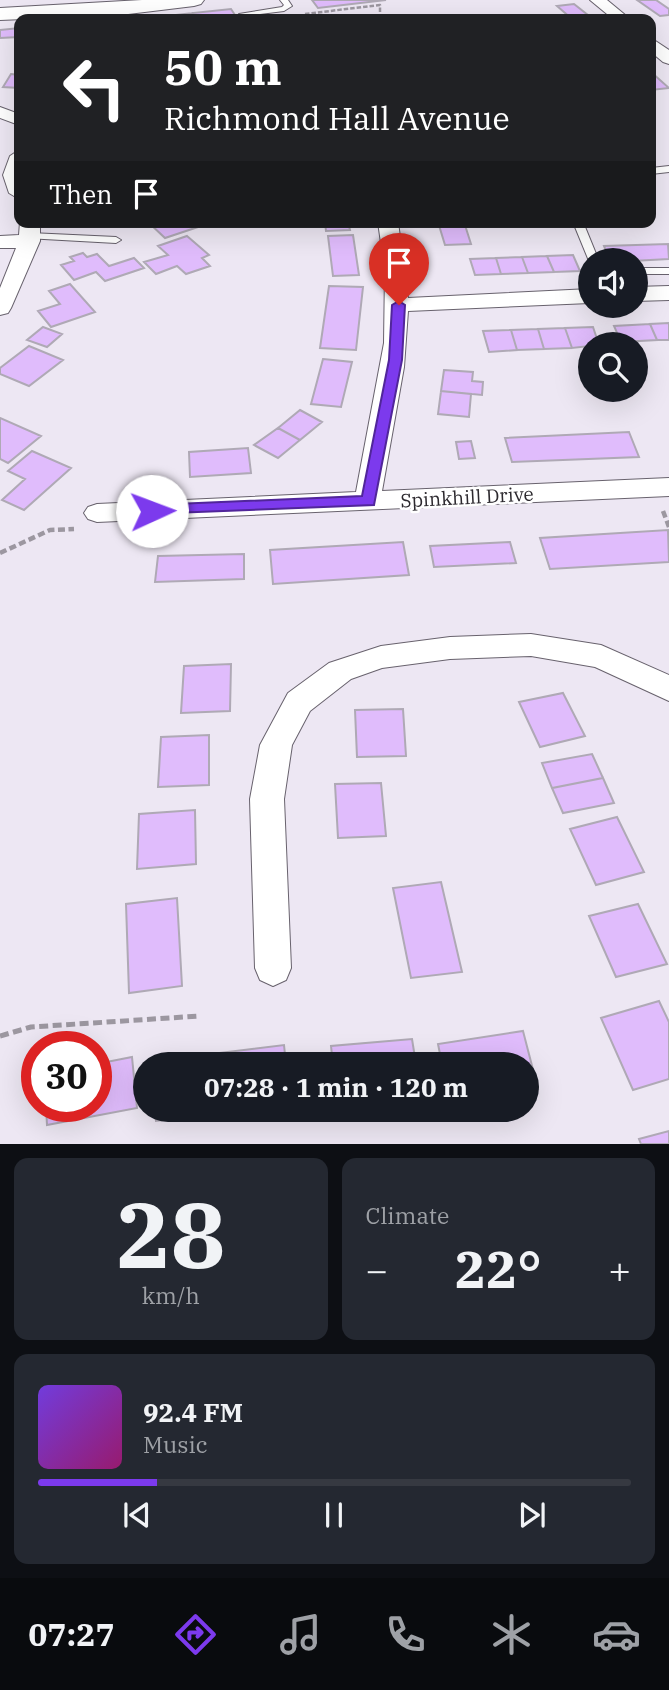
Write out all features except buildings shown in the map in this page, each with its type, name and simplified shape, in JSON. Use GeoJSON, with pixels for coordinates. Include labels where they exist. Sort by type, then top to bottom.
{"type":"FeatureCollection","features":[{"type":"Feature","properties":{"kind":"main road"},"geometry":{"type":"LineString","coordinates":[[0,14],[120,9],[194,0]]}},
{"type":"Feature","properties":{"kind":"street"},"geometry":{"type":"LineString","coordinates":[[598,0],[616,14]]}},
{"type":"Feature","properties":{"kind":"street"},"geometry":{"type":"LineString","coordinates":[[656,47],[669,59]]}},
{"type":"Feature","properties":{"kind":"street"},"geometry":{"type":"LineString","coordinates":[[14,168],[11,176],[14,186]]}},
{"type":"Feature","properties":{"kind":"street"},"geometry":{"type":"LineString","coordinates":[[369,501],[396,360],[399,305],[395,254],[389,228]]}},
{"type":"Feature","properties":{"kind":"street"},"geometry":{"type":"LineString","coordinates":[[0,242],[30,233],[24,261],[0,308]]}},
{"type":"Feature","properties":{"kind":"street"},"geometry":{"type":"LineString","coordinates":[[648,294],[669,293]]}},
{"type":"Feature","properties":{"kind":"street"},"geometry":{"type":"LineString","coordinates":[[399,305],[578,297]]}},
{"type":"Feature","properties":{"kind":"street","name":"Spinkhill Drive"},"geometry":{"type":"LineString","coordinates":[[97,513],[669,488]]}},
{"type":"Feature","properties":{"kind":"street"},"geometry":{"type":"LineString","coordinates":[[273,968],[267,799],[276,744],[299,702],[340,671],[381,657],[450,648],[531,645],[601,656],[669,689]]}},
{"type":"Feature","properties":{"kind":"lane"},"geometry":{"type":"LineString","coordinates":[[243,14],[284,9],[288,6],[284,0]]}},
{"type":"Feature","properties":{"kind":"lane"},"geometry":{"type":"LineString","coordinates":[[580,228],[589,248]]}},
{"type":"Feature","properties":{"kind":"lane"},"geometry":{"type":"LineString","coordinates":[[30,233],[116,240]]}},
{"type":"Feature","properties":{"kind":"lane"},"geometry":{"type":"LineString","coordinates":[[648,271],[669,271]]}},
{"type":"Feature","properties":{"kind":"path"},"geometry":{"type":"LineString","coordinates":[[304,14],[380,5],[382,14]]}},
{"type":"Feature","properties":{"kind":"path"},"geometry":{"type":"LineString","coordinates":[[312,6],[317,12]]}},
{"type":"Feature","properties":{"kind":"path"},"geometry":{"type":"LineString","coordinates":[[0,553],[50,530],[96,530],[97,513]]}},
{"type":"Feature","properties":{"kind":"path"},"geometry":{"type":"LineString","coordinates":[[0,1036],[22,1028],[200,1016]]}},
{"type":"Feature","properties":{"kind":"route"},"geometry":{"type":"LineString","coordinates":[[152,511],[369,501],[368,494],[396,360],[399,305]]}}]}
